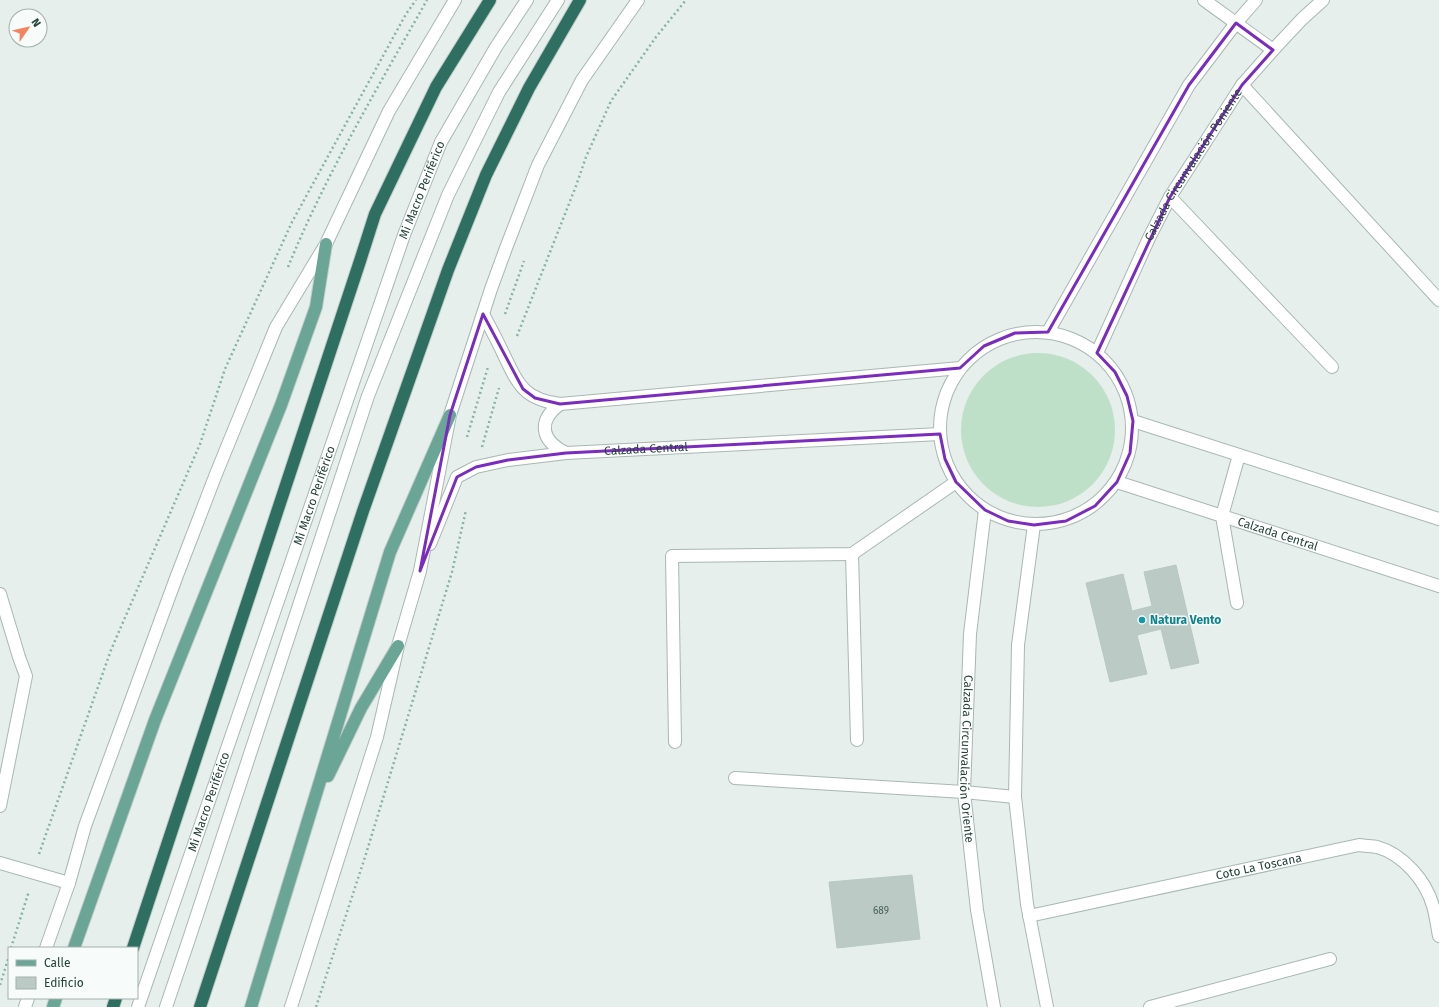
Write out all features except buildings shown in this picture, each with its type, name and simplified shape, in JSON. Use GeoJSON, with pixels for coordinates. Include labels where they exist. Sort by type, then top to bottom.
{"type":"FeatureCollection","features":[{"type":"Feature","properties":{"kind":"highway"},"geometry":{"type":"LineString","coordinates":[[133,947],[375,214],[436,87],[490,0]]}},
{"type":"Feature","properties":{"kind":"highway"},"geometry":{"type":"LineString","coordinates":[[200,1007],[363,511],[448,270],[486,175],[529,88],[580,0]]}},
{"type":"Feature","properties":{"kind":"main road"},"geometry":{"type":"LineString","coordinates":[[74,947],[155,720],[281,405],[316,307],[326,244]]}},
{"type":"Feature","properties":{"kind":"main road"},"geometry":{"type":"LineString","coordinates":[[251,1007],[390,552],[450,415]]}},
{"type":"Feature","properties":{"kind":"main road"},"geometry":{"type":"LineString","coordinates":[[312,807],[361,708],[398,646]]}},
{"type":"Feature","properties":{"kind":"street"},"geometry":{"type":"LineString","coordinates":[[46,947],[69,883],[85,826],[176,578],[216,474],[276,327],[326,244],[389,111],[455,0]]}},
{"type":"Feature","properties":{"kind":"street","name":"Mi Macro Periférico"},"geometry":{"type":"LineString","coordinates":[[138,1007],[404,235],[441,142],[496,47],[527,0]]}},
{"type":"Feature","properties":{"kind":"street"},"geometry":{"type":"LineString","coordinates":[[166,1007],[190,940],[368,396],[451,188],[498,92],[558,0]]}},
{"type":"Feature","properties":{"kind":"street"},"geometry":{"type":"LineString","coordinates":[[291,1007],[377,737],[398,646],[420,571],[450,415],[483,314],[506,248],[538,165],[582,80],[638,0]]}},
{"type":"Feature","properties":{"kind":"street"},"geometry":{"type":"LineString","coordinates":[[1204,0],[1273,50]]}},
{"type":"Feature","properties":{"kind":"street"},"geometry":{"type":"LineString","coordinates":[[1048,332],[1189,85],[1236,23],[1256,0]]}},
{"type":"Feature","properties":{"kind":"street","name":"Calzada Circunvalación Poniente"},"geometry":{"type":"LineString","coordinates":[[1097,353],[1149,238],[1170,197],[1242,85],[1302,19],[1323,0]]}},
{"type":"Feature","properties":{"kind":"street"},"geometry":{"type":"LineString","coordinates":[[1242,85],[1439,300]]}},
{"type":"Feature","properties":{"kind":"street"},"geometry":{"type":"LineString","coordinates":[[1170,197],[1332,367]]}},
{"type":"Feature","properties":{"kind":"street"},"geometry":{"type":"LineString","coordinates":[[483,314],[512,373],[523,389],[535,398],[560,404],[960,368]]}},
{"type":"Feature","properties":{"kind":"street"},"geometry":{"type":"LineString","coordinates":[[1048,332],[1074,339],[1097,353],[1115,372],[1127,396],[1133,421],[1130,453],[1117,482],[1095,506],[1066,521],[1034,525],[1008,521],[985,510],[969,497],[956,482],[945,459],[940,434],[941,411],[948,388],[960,368],[984,346],[1014,333],[1048,332]]}},
{"type":"Feature","properties":{"kind":"street"},"geometry":{"type":"LineString","coordinates":[[560,404],[551,411],[546,420],[544,431],[548,441],[556,449],[566,454]]}},
{"type":"Feature","properties":{"kind":"street"},"geometry":{"type":"LineString","coordinates":[[1133,421],[1439,519]]}},
{"type":"Feature","properties":{"kind":"street","name":"Calzada Central"},"geometry":{"type":"LineString","coordinates":[[420,571],[457,477],[476,467],[508,460],[566,454],[940,434]]}},
{"type":"Feature","properties":{"kind":"street"},"geometry":{"type":"LineString","coordinates":[[1237,604],[1222,516],[1239,455]]}},
{"type":"Feature","properties":{"kind":"street"},"geometry":{"type":"LineString","coordinates":[[675,742],[672,556],[852,554],[956,482]]}},
{"type":"Feature","properties":{"kind":"street","name":"Calzada Central"},"geometry":{"type":"LineString","coordinates":[[1117,482],[1439,586]]}},
{"type":"Feature","properties":{"kind":"street","name":"Calzada Circunvalación Oriente"},"geometry":{"type":"LineString","coordinates":[[985,510],[970,634],[964,792],[976,910],[994,1007]]}},
{"type":"Feature","properties":{"kind":"street"},"geometry":{"type":"LineString","coordinates":[[1034,525],[1018,645],[1015,797],[1029,916],[1047,1007]]}},
{"type":"Feature","properties":{"kind":"street"},"geometry":{"type":"LineString","coordinates":[[852,554],[857,740]]}},
{"type":"Feature","properties":{"kind":"street"},"geometry":{"type":"LineString","coordinates":[[0,594],[19,658],[26,676],[0,806]]}},
{"type":"Feature","properties":{"kind":"street"},"geometry":{"type":"LineString","coordinates":[[735,778],[964,792],[1015,797]]}},
{"type":"Feature","properties":{"kind":"street","name":"Coto La Toscana"},"geometry":{"type":"LineString","coordinates":[[1029,916],[1359,845],[1378,847],[1394,854],[1420,879],[1433,905],[1439,936]]}},
{"type":"Feature","properties":{"kind":"street"},"geometry":{"type":"LineString","coordinates":[[0,863],[69,883]]}},
{"type":"Feature","properties":{"kind":"street"},"geometry":{"type":"LineString","coordinates":[[1150,1007],[1330,959]]}},
{"type":"Feature","properties":{"kind":"path"},"geometry":{"type":"LineString","coordinates":[[11,947],[41,846],[111,650],[200,444],[225,369],[292,222],[406,14],[416,0]]}},
{"type":"Feature","properties":{"kind":"path"},"geometry":{"type":"LineString","coordinates":[[476,467],[507,361],[586,157],[611,101],[656,38],[686,0]]}},
{"type":"Feature","properties":{"kind":"path"},"geometry":{"type":"LineString","coordinates":[[496,340],[524,260]]}},
{"type":"Feature","properties":{"kind":"path"},"geometry":{"type":"LineString","coordinates":[[316,1007],[368,846],[452,572],[467,505]]}},
{"type":"Feature","properties":{"kind":"path"},"geometry":{"type":"LineString","coordinates":[[0,985],[8,959]]}},
{"type":"Feature","properties":{"kind":"highlighted area"},"geometry":{"type":"Polygon","coordinates":[[[1236,23],[1273,50],[1242,85],[1170,197],[1097,353],[1115,372],[1127,396],[1133,421],[1130,453],[1117,482],[1095,506],[1066,521],[1034,525],[1008,521],[985,510],[956,482],[945,459],[940,434],[566,453],[508,460],[476,467],[457,477],[420,571],[450,415],[483,314],[523,389],[535,398],[560,404],[960,368],[984,346],[1015,333],[1048,332],[1189,85],[1236,23]]]}},
{"type":"Feature","properties":{"kind":"green space"},"geometry":{"type":"Polygon","coordinates":[[[1030,353],[1046,353],[1060,356],[1074,362],[1081,366],[1097,381],[1106,394],[1112,408],[1115,430],[1112,452],[1106,466],[1102,473],[1087,489],[1074,498],[1060,504],[1046,507],[1030,507],[1016,504],[995,494],[974,473],[964,452],[961,438],[961,422],[964,408],[974,387],[995,366],[1016,356],[1030,353]]]}},
{"type":"Feature","properties":{"kind":"place","name":"Natura Vento"},"geometry":{"type":"Point","coordinates":[1142,620]}}]}
